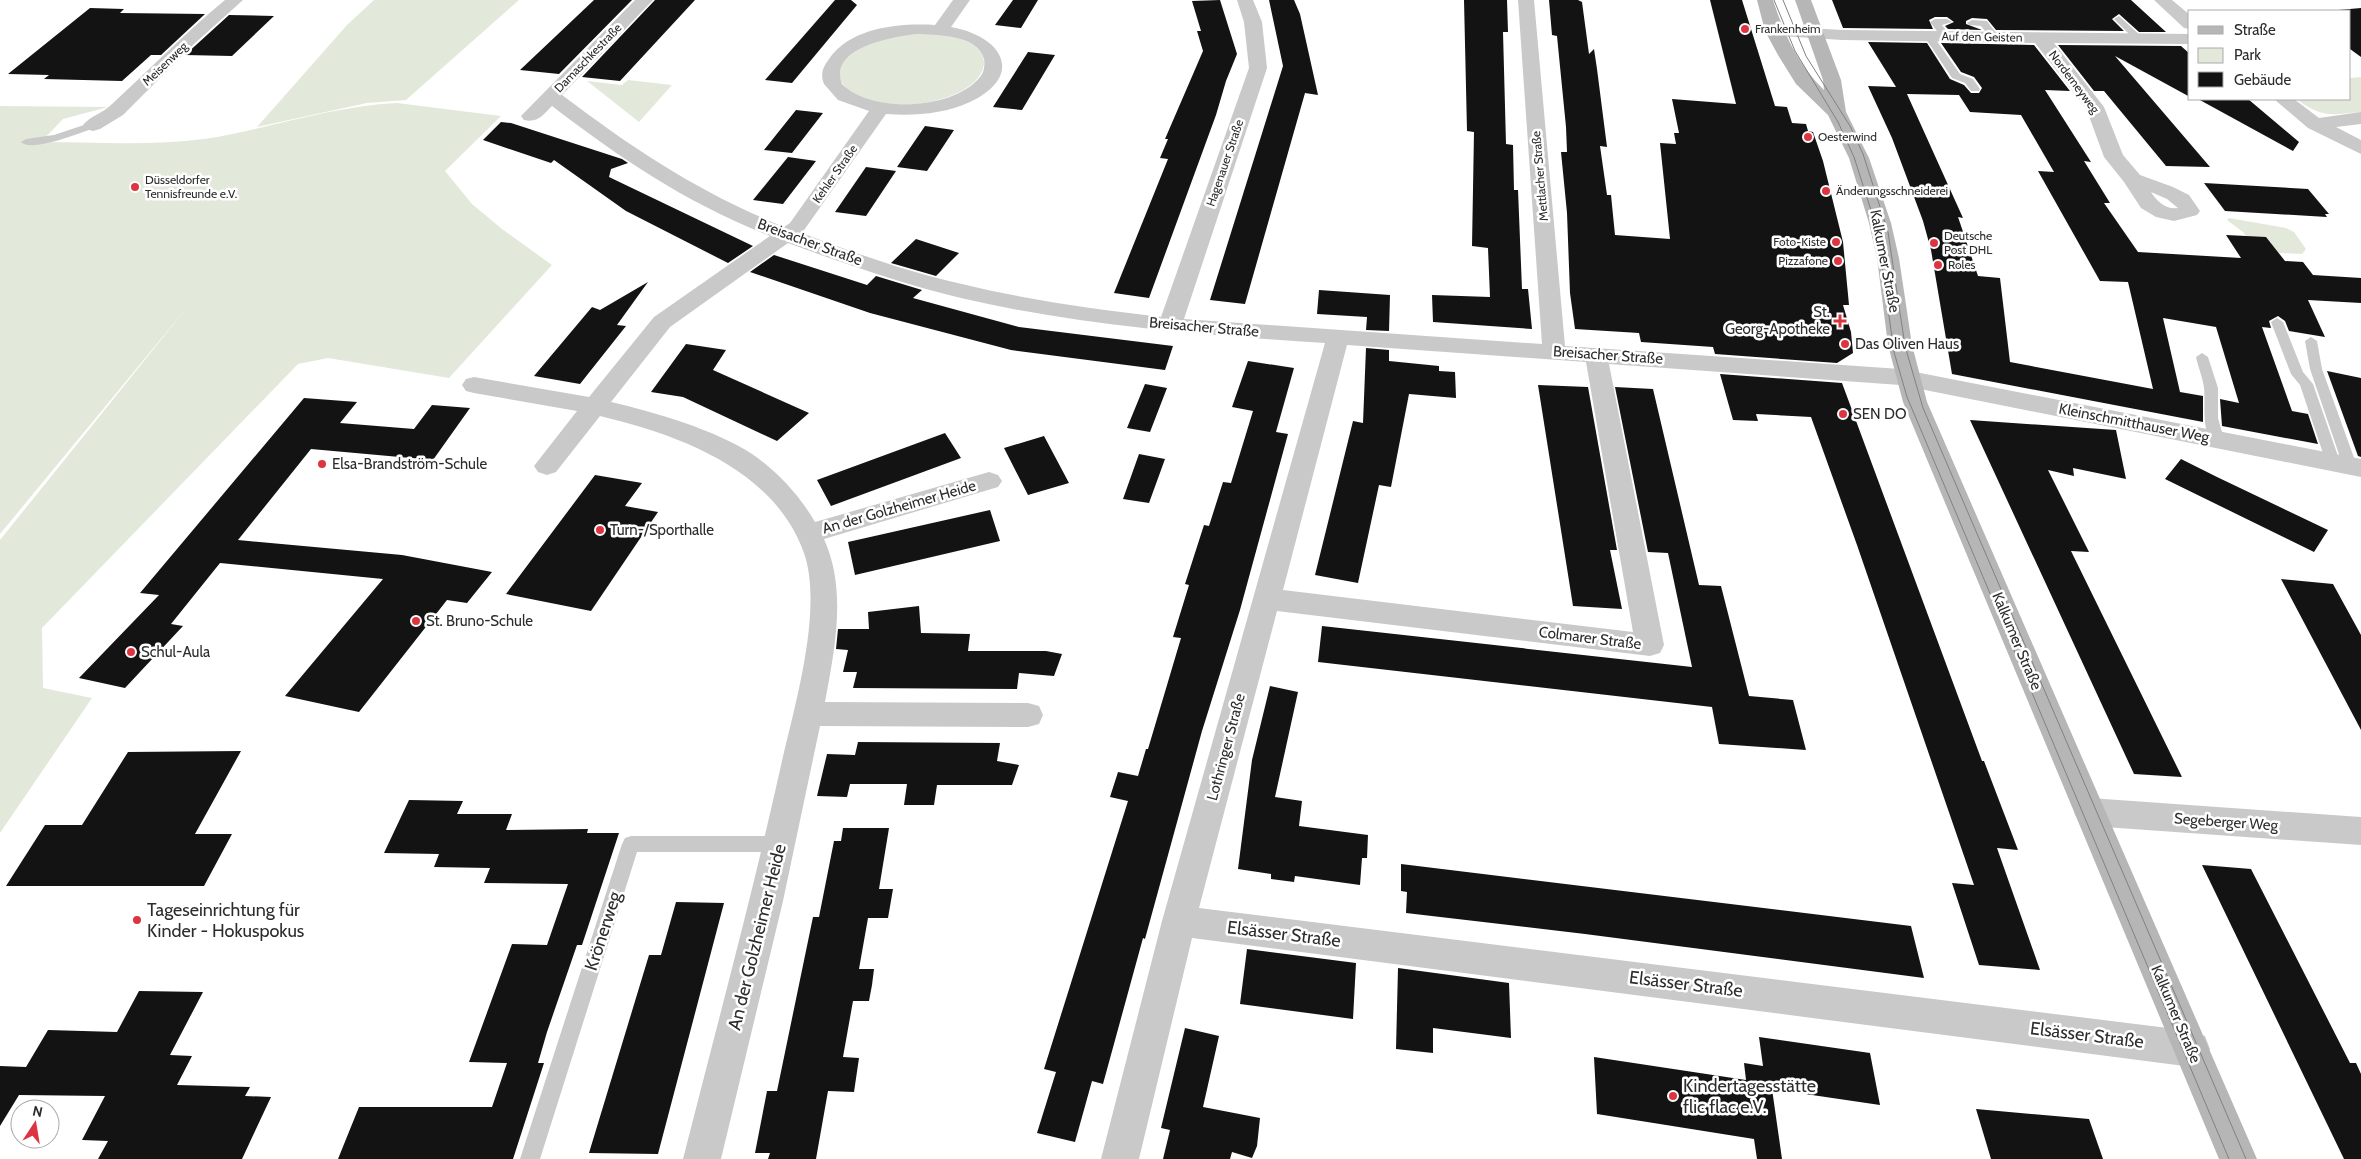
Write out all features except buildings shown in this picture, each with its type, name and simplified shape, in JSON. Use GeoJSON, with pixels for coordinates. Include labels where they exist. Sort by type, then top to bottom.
{"type":"FeatureCollection","features":[{"type":"Feature","properties":{"kind":"main road","name":"Kalkumer Straße"},"geometry":{"type":"LineString","coordinates":[[1765,0],[1774,30],[1803,80],[1836,112],[1859,158],[1880,223],[1907,378],[1918,409],[2238,1159]]}},
{"type":"Feature","properties":{"kind":"main road","name":"Kalkumer Straße"},"geometry":{"type":"LineString","coordinates":[[1803,0],[1832,80],[1836,112]]}},
{"type":"Feature","properties":{"kind":"street","name":"Meisenweg"},"geometry":{"type":"LineString","coordinates":[[93,125],[116,112],[188,40],[235,0]]}},
{"type":"Feature","properties":{"kind":"street","name":"Damaschkestraße"},"geometry":{"type":"LineString","coordinates":[[531,116],[645,0]]}},
{"type":"Feature","properties":{"kind":"street"},"geometry":{"type":"LineString","coordinates":[[940,30],[962,0]]}},
{"type":"Feature","properties":{"kind":"street","name":"Hagenauer Straße"},"geometry":{"type":"LineString","coordinates":[[1170,325],[1258,68],[1253,22],[1245,0]]}},
{"type":"Feature","properties":{"kind":"street","name":"Mettlacher Straße"},"geometry":{"type":"LineString","coordinates":[[1526,0],[1554,351]]}},
{"type":"Feature","properties":{"kind":"street"},"geometry":{"type":"LineString","coordinates":[[2162,0],[2188,22]]}},
{"type":"Feature","properties":{"kind":"street"},"geometry":{"type":"LineString","coordinates":[[916,29],[940,30],[968,37],[988,49],[994,60],[993,71],[986,83],[972,93],[952,102],[929,108],[905,110],[876,116],[859,103],[842,94],[832,83],[831,71],[837,58],[850,47],[877,36],[916,29]]}},
{"type":"Feature","properties":{"kind":"street","name":"Auf den Geisten"},"geometry":{"type":"LineString","coordinates":[[1774,30],[1816,34],[1941,32],[1995,38],[2188,39]]}},
{"type":"Feature","properties":{"kind":"street","name":"Norderneyweg"},"geometry":{"type":"LineString","coordinates":[[2041,38],[2095,107],[2114,157],[2133,179]]}},
{"type":"Feature","properties":{"kind":"street","name":"Breisacher Straße"},"geometry":{"type":"LineString","coordinates":[[551,96],[606,138],[654,171],[718,205],[784,235],[872,265],[959,290],[1021,304],[1170,325],[1554,351],[1907,378]]}},
{"type":"Feature","properties":{"kind":"street"},"geometry":{"type":"LineString","coordinates":[[2284,100],[2315,124],[2361,148]]}},
{"type":"Feature","properties":{"kind":"street","name":"Kehler Straße"},"geometry":{"type":"LineString","coordinates":[[784,235],[797,228],[876,116]]}},
{"type":"Feature","properties":{"kind":"street"},"geometry":{"type":"LineString","coordinates":[[2315,124],[2361,118]]}},
{"type":"Feature","properties":{"kind":"street"},"geometry":{"type":"LineString","coordinates":[[547,466],[662,322],[784,235]]}},
{"type":"Feature","properties":{"kind":"street","name":"Lothringer Straße"},"geometry":{"type":"LineString","coordinates":[[1120,1159],[1179,921],[1338,337]]}},
{"type":"Feature","properties":{"kind":"street","name":"Colmarer Straße"},"geometry":{"type":"LineString","coordinates":[[1266,599],[1650,645],[1596,355]]}},
{"type":"Feature","properties":{"kind":"street","name":"Kleinschmitthauser Weg"},"geometry":{"type":"LineString","coordinates":[[1907,378],[2348,465]]}},
{"type":"Feature","properties":{"kind":"street","name":"An der Golzheimer Heide"},"geometry":{"type":"LineString","coordinates":[[474,385],[595,405],[684,433],[721,448],[747,463],[768,482],[810,534],[821,566],[824,605],[807,714],[780,844],[702,1159]]}},
{"type":"Feature","properties":{"kind":"street","name":"An der Golzheimer Heide"},"geometry":{"type":"LineString","coordinates":[[810,534],[989,481]]}},
{"type":"Feature","properties":{"kind":"street"},"geometry":{"type":"LineString","coordinates":[[807,714],[1028,715]]}},
{"type":"Feature","properties":{"kind":"street","name":"Segeberger Weg"},"geometry":{"type":"LineString","coordinates":[[2090,812],[2361,831]]}},
{"type":"Feature","properties":{"kind":"street","name":"Elsässer Straße"},"geometry":{"type":"LineString","coordinates":[[1179,921],[2192,1049]]}},
{"type":"Feature","properties":{"kind":"lane"},"geometry":{"type":"LineString","coordinates":[[2119,19],[2139,39]]}},
{"type":"Feature","properties":{"kind":"lane"},"geometry":{"type":"LineString","coordinates":[[1972,23],[1984,23],[1995,38]]}},
{"type":"Feature","properties":{"kind":"lane"},"geometry":{"type":"LineString","coordinates":[[1941,32],[1956,76],[1969,81],[1975,89]]}},
{"type":"Feature","properties":{"kind":"lane"},"geometry":{"type":"LineString","coordinates":[[26,142],[56,138],[93,125]]}},
{"type":"Feature","properties":{"kind":"lane"},"geometry":{"type":"LineString","coordinates":[[2277,322],[2297,374],[2306,384],[2348,465]]}},
{"type":"Feature","properties":{"kind":"lane"},"geometry":{"type":"LineString","coordinates":[[2311,341],[2316,369],[2348,465]]}},
{"type":"Feature","properties":{"kind":"lane"},"geometry":{"type":"LineString","coordinates":[[2202,357],[2211,388],[2211,418],[2217,439]]}},
{"type":"Feature","properties":{"kind":"lane","name":"Krönerweg"},"geometry":{"type":"LineString","coordinates":[[530,1159],[631,844],[780,844]]}},
{"type":"Feature","properties":{"kind":"green space"},"geometry":{"type":"Polygon","coordinates":[[[374,0],[519,0],[406,100],[367,103],[257,127],[347,25],[374,0]]]}},
{"type":"Feature","properties":{"kind":"green space"},"geometry":{"type":"Polygon","coordinates":[[[918,32],[959,38],[972,44],[980,51],[984,66],[974,82],[955,94],[934,101],[890,104],[860,97],[847,89],[841,81],[841,65],[856,48],[882,39],[918,32]]]}},
{"type":"Feature","properties":{"kind":"green space"},"geometry":{"type":"Polygon","coordinates":[[[2361,77],[2361,112],[2327,114],[2298,100],[2351,100],[2351,78],[2361,77]]]}},
{"type":"Feature","properties":{"kind":"green space"},"geometry":{"type":"Polygon","coordinates":[[[628,80],[672,85],[639,122],[587,81],[622,85],[628,80]]]}},
{"type":"Feature","properties":{"kind":"green space"},"geometry":{"type":"Polygon","coordinates":[[[397,103],[501,116],[445,171],[472,204],[502,229],[552,265],[449,378],[328,358],[298,364],[42,628],[43,688],[92,698],[0,833],[0,540],[189,305],[0,534],[0,106],[108,107],[63,119],[41,142],[143,143],[204,139],[348,108],[397,103]]]}},
{"type":"Feature","properties":{"kind":"green space"},"geometry":{"type":"Polygon","coordinates":[[[2229,218],[2286,228],[2294,232],[2306,249],[2302,254],[2258,252],[2243,232],[2227,220],[2229,218]]]}},
{"type":"Feature","properties":{"kind":"tram line"},"geometry":{"type":"LineString","coordinates":[[1774,0],[1795,51],[1838,122],[1854,157],[1877,229],[1894,352],[1907,397],[2229,1159]]}},
{"type":"Feature","properties":{"kind":"tram line"},"geometry":{"type":"LineString","coordinates":[[1783,0],[1806,56],[1850,126],[1863,154],[1888,232],[1905,346],[1923,408],[2246,1159]]}},
{"type":"Feature","properties":{"kind":"place","name":"Frankenheim"},"geometry":{"type":"Point","coordinates":[1745,29]}},
{"type":"Feature","properties":{"kind":"place","name":"Oesterwind"},"geometry":{"type":"Point","coordinates":[1808,137]}},
{"type":"Feature","properties":{"kind":"place","name":"Düsseldorfer Tennisfreunde e.V."},"geometry":{"type":"Point","coordinates":[135,187]}},
{"type":"Feature","properties":{"kind":"place","name":"Änderungsschneiderei"},"geometry":{"type":"Point","coordinates":[1826,191]}},
{"type":"Feature","properties":{"kind":"place","name":"Foto-Kiste"},"geometry":{"type":"Point","coordinates":[1836,242]}},
{"type":"Feature","properties":{"kind":"place","name":"Deutsche Post DHL"},"geometry":{"type":"Point","coordinates":[1934,243]}},
{"type":"Feature","properties":{"kind":"place","name":"Pizzafone"},"geometry":{"type":"Point","coordinates":[1838,261]}},
{"type":"Feature","properties":{"kind":"place","name":"Roles"},"geometry":{"type":"Point","coordinates":[1938,265]}},
{"type":"Feature","properties":{"kind":"place","name":"St. Georg-Apotheke"},"geometry":{"type":"Point","coordinates":[1840,321]}},
{"type":"Feature","properties":{"kind":"place","name":"Das Oliven Haus"},"geometry":{"type":"Point","coordinates":[1845,344]}},
{"type":"Feature","properties":{"kind":"place","name":"SEN DO"},"geometry":{"type":"Point","coordinates":[1843,414]}},
{"type":"Feature","properties":{"kind":"place","name":"Elsa-Brandström-Schule"},"geometry":{"type":"Point","coordinates":[322,464]}},
{"type":"Feature","properties":{"kind":"place","name":"Turn-/Sporthalle"},"geometry":{"type":"Point","coordinates":[600,530]}},
{"type":"Feature","properties":{"kind":"place","name":"St. Bruno-Schule"},"geometry":{"type":"Point","coordinates":[416,621]}},
{"type":"Feature","properties":{"kind":"place","name":"Schul-Aula"},"geometry":{"type":"Point","coordinates":[131,652]}},
{"type":"Feature","properties":{"kind":"place","name":"Tageseinrichtung für Kinder - Hokuspokus"},"geometry":{"type":"Point","coordinates":[137,920]}},
{"type":"Feature","properties":{"kind":"place","name":"Kindertagesstätte flic flac e.V."},"geometry":{"type":"Point","coordinates":[1673,1096]}}]}
